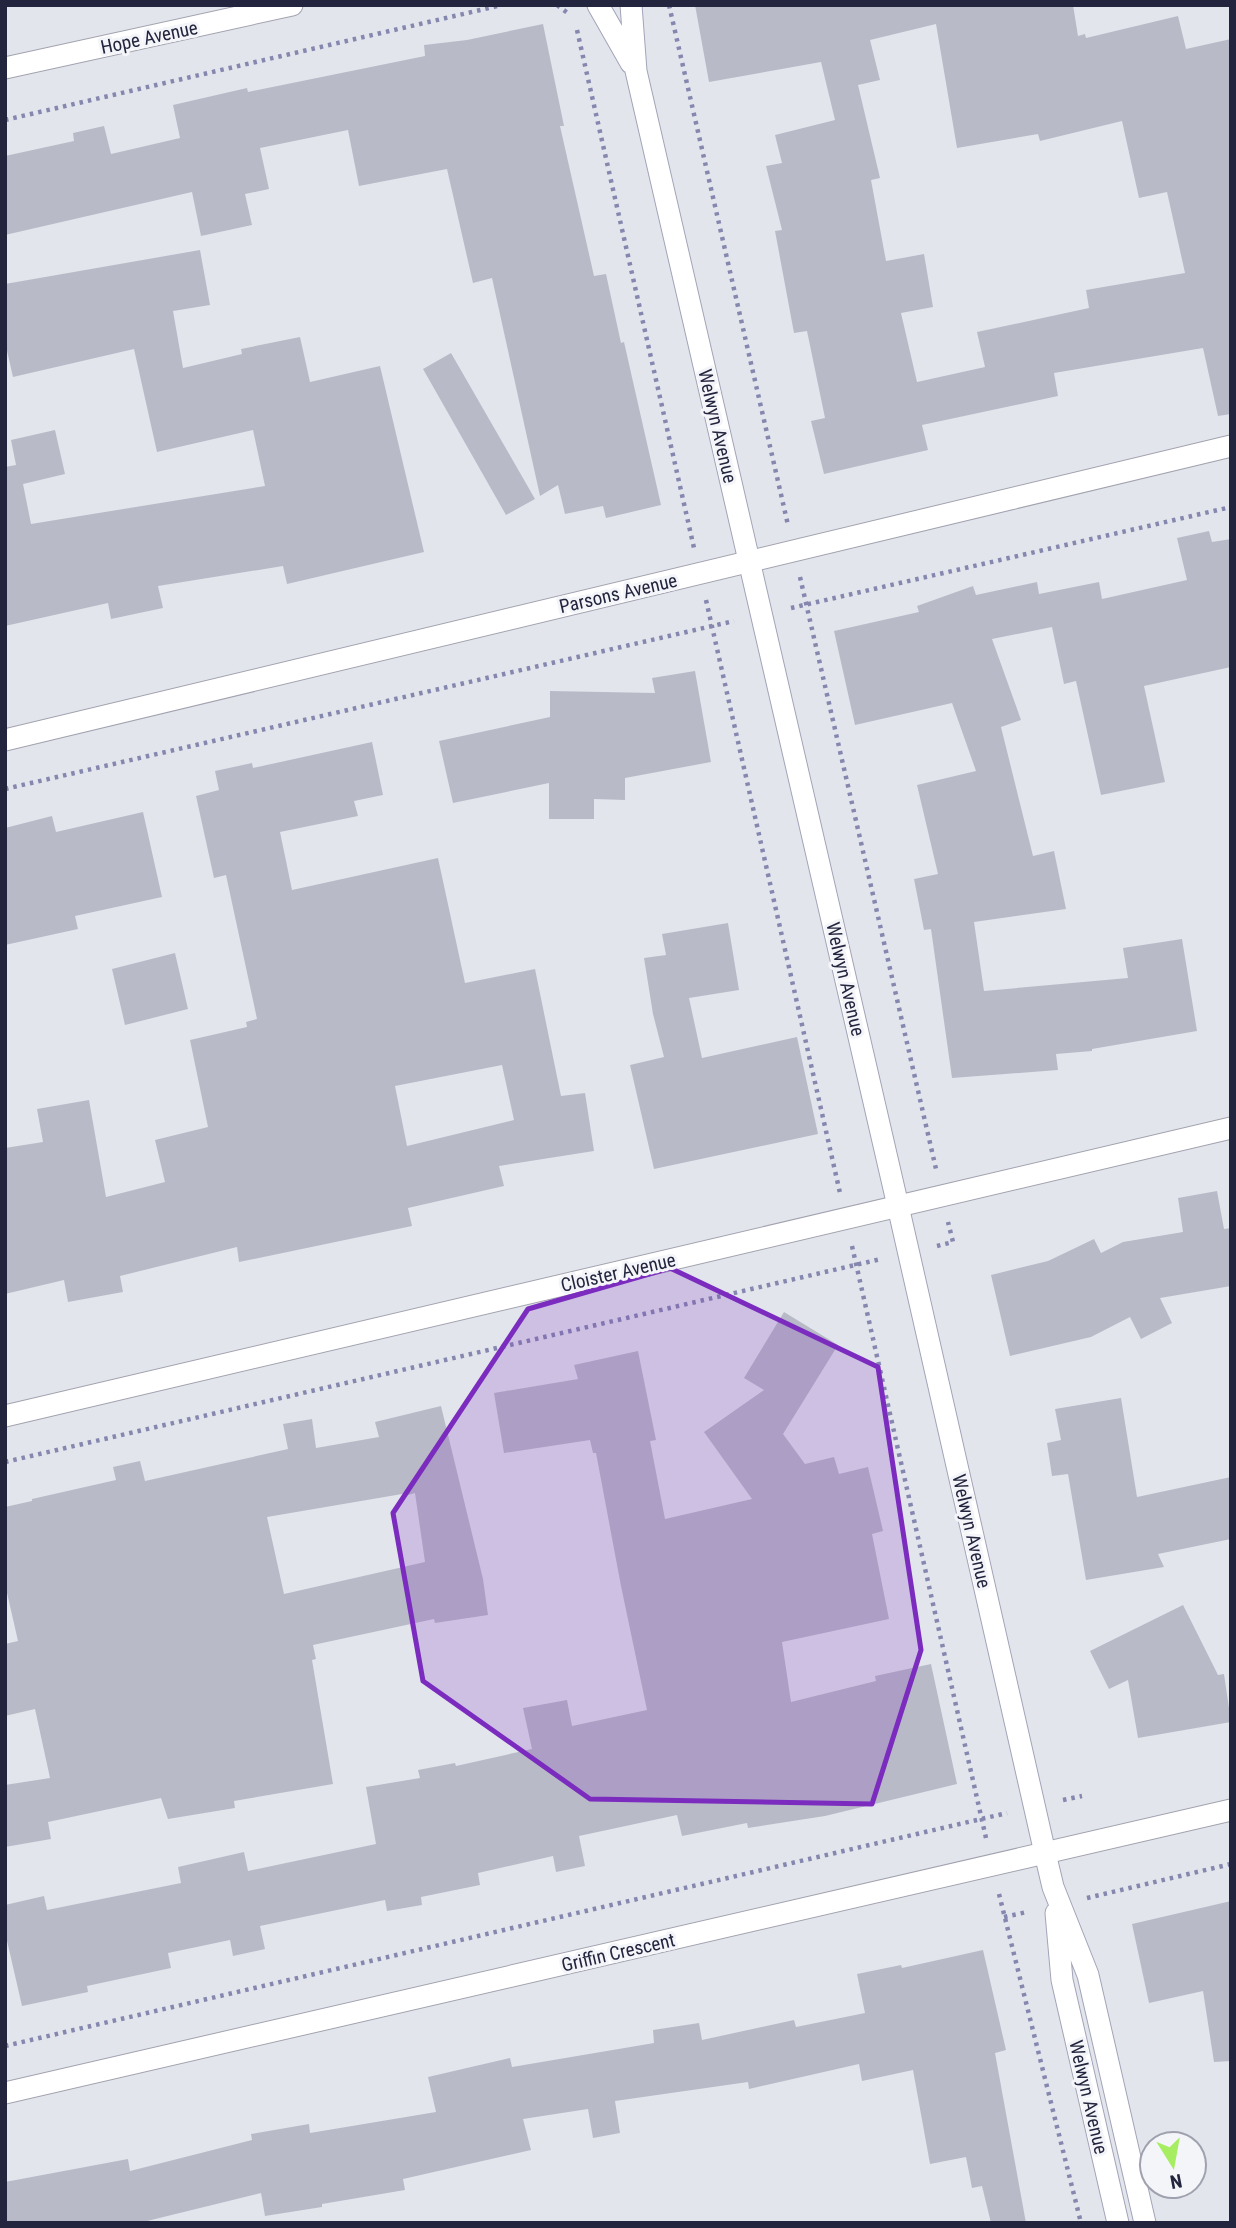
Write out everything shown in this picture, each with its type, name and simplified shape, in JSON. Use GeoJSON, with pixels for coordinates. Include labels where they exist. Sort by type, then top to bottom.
{"type":"FeatureCollection","features":[{"type":"Feature","properties":{"kind":"street","name":"Hope Avenue"},"geometry":{"type":"LineString","coordinates":[[5,68],[292,5]]}},
{"type":"Feature","properties":{"kind":"street","name":"Welwyn Avenue"},"geometry":{"type":"LineString","coordinates":[[598,5],[636,71]]}},
{"type":"Feature","properties":{"kind":"street","name":"Welwyn Avenue"},"geometry":{"type":"LineString","coordinates":[[631,5],[636,71],[1056,1899],[1062,1980],[1118,2223]]}},
{"type":"Feature","properties":{"kind":"street","name":"Parsons Avenue"},"geometry":{"type":"LineString","coordinates":[[5,740],[1231,446]]}},
{"type":"Feature","properties":{"kind":"street","name":"Cloister Avenue"},"geometry":{"type":"LineString","coordinates":[[5,1416],[1231,1128]]}},
{"type":"Feature","properties":{"kind":"street","name":"Griffin Crescent"},"geometry":{"type":"LineString","coordinates":[[5,2093],[1231,1810]]}},
{"type":"Feature","properties":{"kind":"street","name":"Welwyn Avenue"},"geometry":{"type":"LineString","coordinates":[[1056,1899],[1088,1975],[1144,2223]]}},
{"type":"Feature","properties":{"kind":"path"},"geometry":{"type":"LineString","coordinates":[[5,120],[502,5]]}},
{"type":"Feature","properties":{"kind":"path"},"geometry":{"type":"LineString","coordinates":[[557,5],[574,17],[1004,1917],[1081,2223]]}},
{"type":"Feature","properties":{"kind":"path"},"geometry":{"type":"LineString","coordinates":[[5,1462],[953,1242],[669,5]]}},
{"type":"Feature","properties":{"kind":"path"},"geometry":{"type":"LineString","coordinates":[[5,789],[1231,506]]}},
{"type":"Feature","properties":{"kind":"path"},"geometry":{"type":"LineString","coordinates":[[5,2046],[1082,1796]]}},
{"type":"Feature","properties":{"kind":"path"},"geometry":{"type":"LineString","coordinates":[[1004,1917],[1056,1899],[1231,1864]]}},
{"type":"Feature","properties":{"kind":"highlighted area"},"geometry":{"type":"Polygon","coordinates":[[[670,1268],[878,1367],[921,1650],[872,1804],[590,1799],[423,1681],[393,1513],[528,1309],[670,1268]]]}},
{"type":"Feature","properties":{"kind":"building"},"geometry":{"type":"Polygon","coordinates":[[[695,5],[1073,5],[1078,36],[1085,34],[1086,38],[1178,16],[1186,49],[1231,39],[1231,414],[1218,416],[1203,348],[1054,373],[1058,396],[922,425],[928,450],[824,474],[811,421],[825,418],[807,331],[794,333],[775,231],[782,230],[766,166],[782,163],[775,135],[835,120],[821,62],[709,82],[695,5]],[[936,24],[870,40],[880,80],[858,85],[880,178],[871,180],[886,261],[924,254],[933,307],[901,313],[917,382],[985,367],[977,332],[1089,308],[1086,290],[1185,273],[1167,192],[1139,198],[1122,121],[1040,141],[1038,134],[957,148],[936,24]]]}},
{"type":"Feature","properties":{"kind":"building"},"geometry":{"type":"Polygon","coordinates":[[[543,24],[564,126],[560,126],[594,276],[606,274],[661,505],[606,518],[603,506],[565,514],[558,485],[540,496],[492,278],[473,283],[447,169],[359,186],[348,130],[260,148],[269,189],[245,194],[252,225],[201,236],[192,192],[5,235],[5,156],[74,141],[73,133],[104,126],[111,154],[180,138],[173,105],[247,88],[248,92],[425,56],[424,45],[467,40],[543,24]]]}},
{"type":"Feature","properties":{"kind":"building"},"geometry":{"type":"Polygon","coordinates":[[[200,250],[210,305],[173,311],[183,368],[242,354],[241,349],[300,337],[310,382],[380,366],[424,552],[287,584],[283,566],[158,586],[163,608],[111,619],[108,603],[5,626],[5,467],[16,465],[11,440],[55,430],[65,474],[23,484],[31,524],[265,486],[253,430],[157,452],[134,349],[13,377],[5,342],[5,284],[200,250]]]}},
{"type":"Feature","properties":{"kind":"building"},"geometry":{"type":"Polygon","coordinates":[[[451,353],[535,499],[506,515],[423,369],[451,353]]]}},
{"type":"Feature","properties":{"kind":"building"},"geometry":{"type":"Polygon","coordinates":[[[1209,531],[1212,542],[1231,539],[1231,667],[1144,686],[1165,782],[1101,795],[1076,681],[1064,684],[1052,627],[992,639],[1021,720],[1001,727],[1033,856],[1054,851],[1066,909],[974,922],[984,991],[1128,978],[1123,948],[1182,939],[1197,1031],[1092,1051],[1056,1054],[1058,1070],[952,1078],[931,929],[924,930],[914,879],[938,874],[917,785],[976,771],[952,703],[855,725],[834,631],[919,612],[917,606],[973,586],[976,595],[1037,582],[1039,594],[1099,582],[1102,599],[1187,580],[1177,538],[1209,531]]]}},
{"type":"Feature","properties":{"kind":"building"},"geometry":{"type":"Polygon","coordinates":[[[695,671],[711,762],[625,778],[625,800],[594,799],[594,819],[549,819],[549,783],[453,803],[439,741],[550,717],[550,691],[655,693],[652,678],[695,671]]]}},
{"type":"Feature","properties":{"kind":"building"},"geometry":{"type":"Polygon","coordinates":[[[372,742],[383,795],[354,801],[358,816],[280,832],[292,890],[438,858],[465,983],[535,969],[561,1096],[585,1093],[594,1151],[499,1166],[504,1186],[408,1208],[412,1226],[239,1262],[237,1247],[120,1276],[123,1292],[68,1302],[64,1280],[5,1294],[5,1148],[43,1142],[37,1109],[89,1100],[106,1197],[165,1182],[155,1140],[208,1127],[190,1040],[247,1027],[246,1022],[257,1019],[226,875],[214,878],[196,796],[219,790],[215,771],[252,763],[253,768],[372,742]],[[502,1065],[395,1086],[407,1146],[514,1120],[502,1065]]]}},
{"type":"Feature","properties":{"kind":"building"},"geometry":{"type":"Polygon","coordinates":[[[143,812],[162,897],[75,916],[78,929],[5,945],[5,828],[52,816],[56,832],[143,812]]]}},
{"type":"Feature","properties":{"kind":"building"},"geometry":{"type":"Polygon","coordinates":[[[728,923],[739,990],[689,998],[702,1058],[797,1037],[818,1134],[654,1169],[630,1065],[664,1057],[653,1014],[644,958],[666,955],[662,934],[728,923]]]}},
{"type":"Feature","properties":{"kind":"building"},"geometry":{"type":"Polygon","coordinates":[[[175,953],[188,1009],[125,1025],[112,969],[175,953]]]}},
{"type":"Feature","properties":{"kind":"building"},"geometry":{"type":"Polygon","coordinates":[[[1217,1191],[1224,1229],[1231,1228],[1231,1286],[1160,1298],[1172,1323],[1141,1339],[1130,1317],[1091,1337],[1010,1356],[991,1275],[1048,1261],[1094,1239],[1101,1253],[1123,1242],[1183,1232],[1178,1198],[1217,1191]]]}},
{"type":"Feature","properties":{"kind":"building"},"geometry":{"type":"Polygon","coordinates":[[[784,1312],[838,1345],[783,1434],[805,1464],[834,1457],[839,1474],[868,1467],[883,1531],[872,1534],[889,1619],[782,1642],[791,1702],[876,1681],[875,1676],[931,1664],[957,1784],[825,1816],[748,1828],[747,1823],[682,1836],[677,1815],[579,1836],[585,1866],[556,1872],[553,1856],[478,1873],[480,1885],[421,1897],[422,1905],[387,1911],[385,1900],[260,1926],[265,1949],[233,1956],[230,1940],[168,1953],[171,1968],[87,1986],[88,1992],[22,2006],[5,1932],[5,1905],[44,1896],[47,1910],[181,1883],[178,1867],[244,1852],[248,1871],[376,1844],[366,1787],[420,1778],[418,1770],[455,1763],[456,1766],[532,1749],[523,1708],[567,1700],[572,1726],[647,1710],[596,1453],[593,1453],[590,1440],[504,1453],[494,1393],[578,1379],[574,1365],[638,1351],[656,1440],[650,1441],[665,1519],[752,1499],[704,1432],[764,1390],[744,1378],[784,1312]]]}},
{"type":"Feature","properties":{"kind":"building"},"geometry":{"type":"Polygon","coordinates":[[[1121,1398],[1137,1497],[1231,1477],[1231,1539],[1158,1554],[1164,1567],[1086,1580],[1068,1474],[1052,1476],[1047,1443],[1061,1440],[1055,1409],[1121,1398]]]}},
{"type":"Feature","properties":{"kind":"building"},"geometry":{"type":"Polygon","coordinates":[[[441,1406],[483,1579],[488,1615],[435,1623],[434,1619],[313,1645],[316,1659],[312,1660],[333,1784],[234,1801],[235,1808],[168,1819],[161,1798],[48,1822],[51,1839],[5,1847],[5,1785],[50,1778],[35,1709],[5,1716],[5,1644],[18,1641],[5,1584],[5,1507],[116,1480],[113,1467],[140,1461],[145,1481],[288,1449],[283,1424],[312,1419],[316,1448],[379,1437],[375,1422],[441,1406]],[[415,1493],[267,1517],[284,1594],[425,1562],[415,1493]]]}},
{"type":"Feature","properties":{"kind":"building"},"geometry":{"type":"Polygon","coordinates":[[[1183,1605],[1218,1675],[1224,1674],[1231,1722],[1138,1738],[1128,1680],[1109,1689],[1090,1651],[1183,1605]]]}},
{"type":"Feature","properties":{"kind":"building"},"geometry":{"type":"Polygon","coordinates":[[[1231,1901],[1231,2061],[1214,2062],[1203,1991],[1149,2003],[1132,1924],[1231,1901]]]}},
{"type":"Feature","properties":{"kind":"building"},"geometry":{"type":"Polygon","coordinates":[[[983,1950],[1006,2050],[995,2053],[1026,2223],[991,2223],[982,2186],[972,2188],[966,2157],[930,2164],[913,2070],[862,2081],[859,2064],[749,2089],[748,2082],[615,2101],[620,2133],[593,2138],[588,2109],[523,2119],[531,2150],[403,2179],[405,2190],[322,2204],[322,2207],[265,2216],[261,2193],[139,2223],[5,2223],[5,2182],[128,2159],[130,2171],[252,2140],[251,2134],[309,2124],[310,2133],[436,2112],[428,2077],[510,2058],[512,2067],[654,2043],[653,2030],[699,2023],[702,2040],[794,2020],[796,2027],[865,2013],[857,1974],[901,1965],[902,1968],[983,1950]]]}}]}
